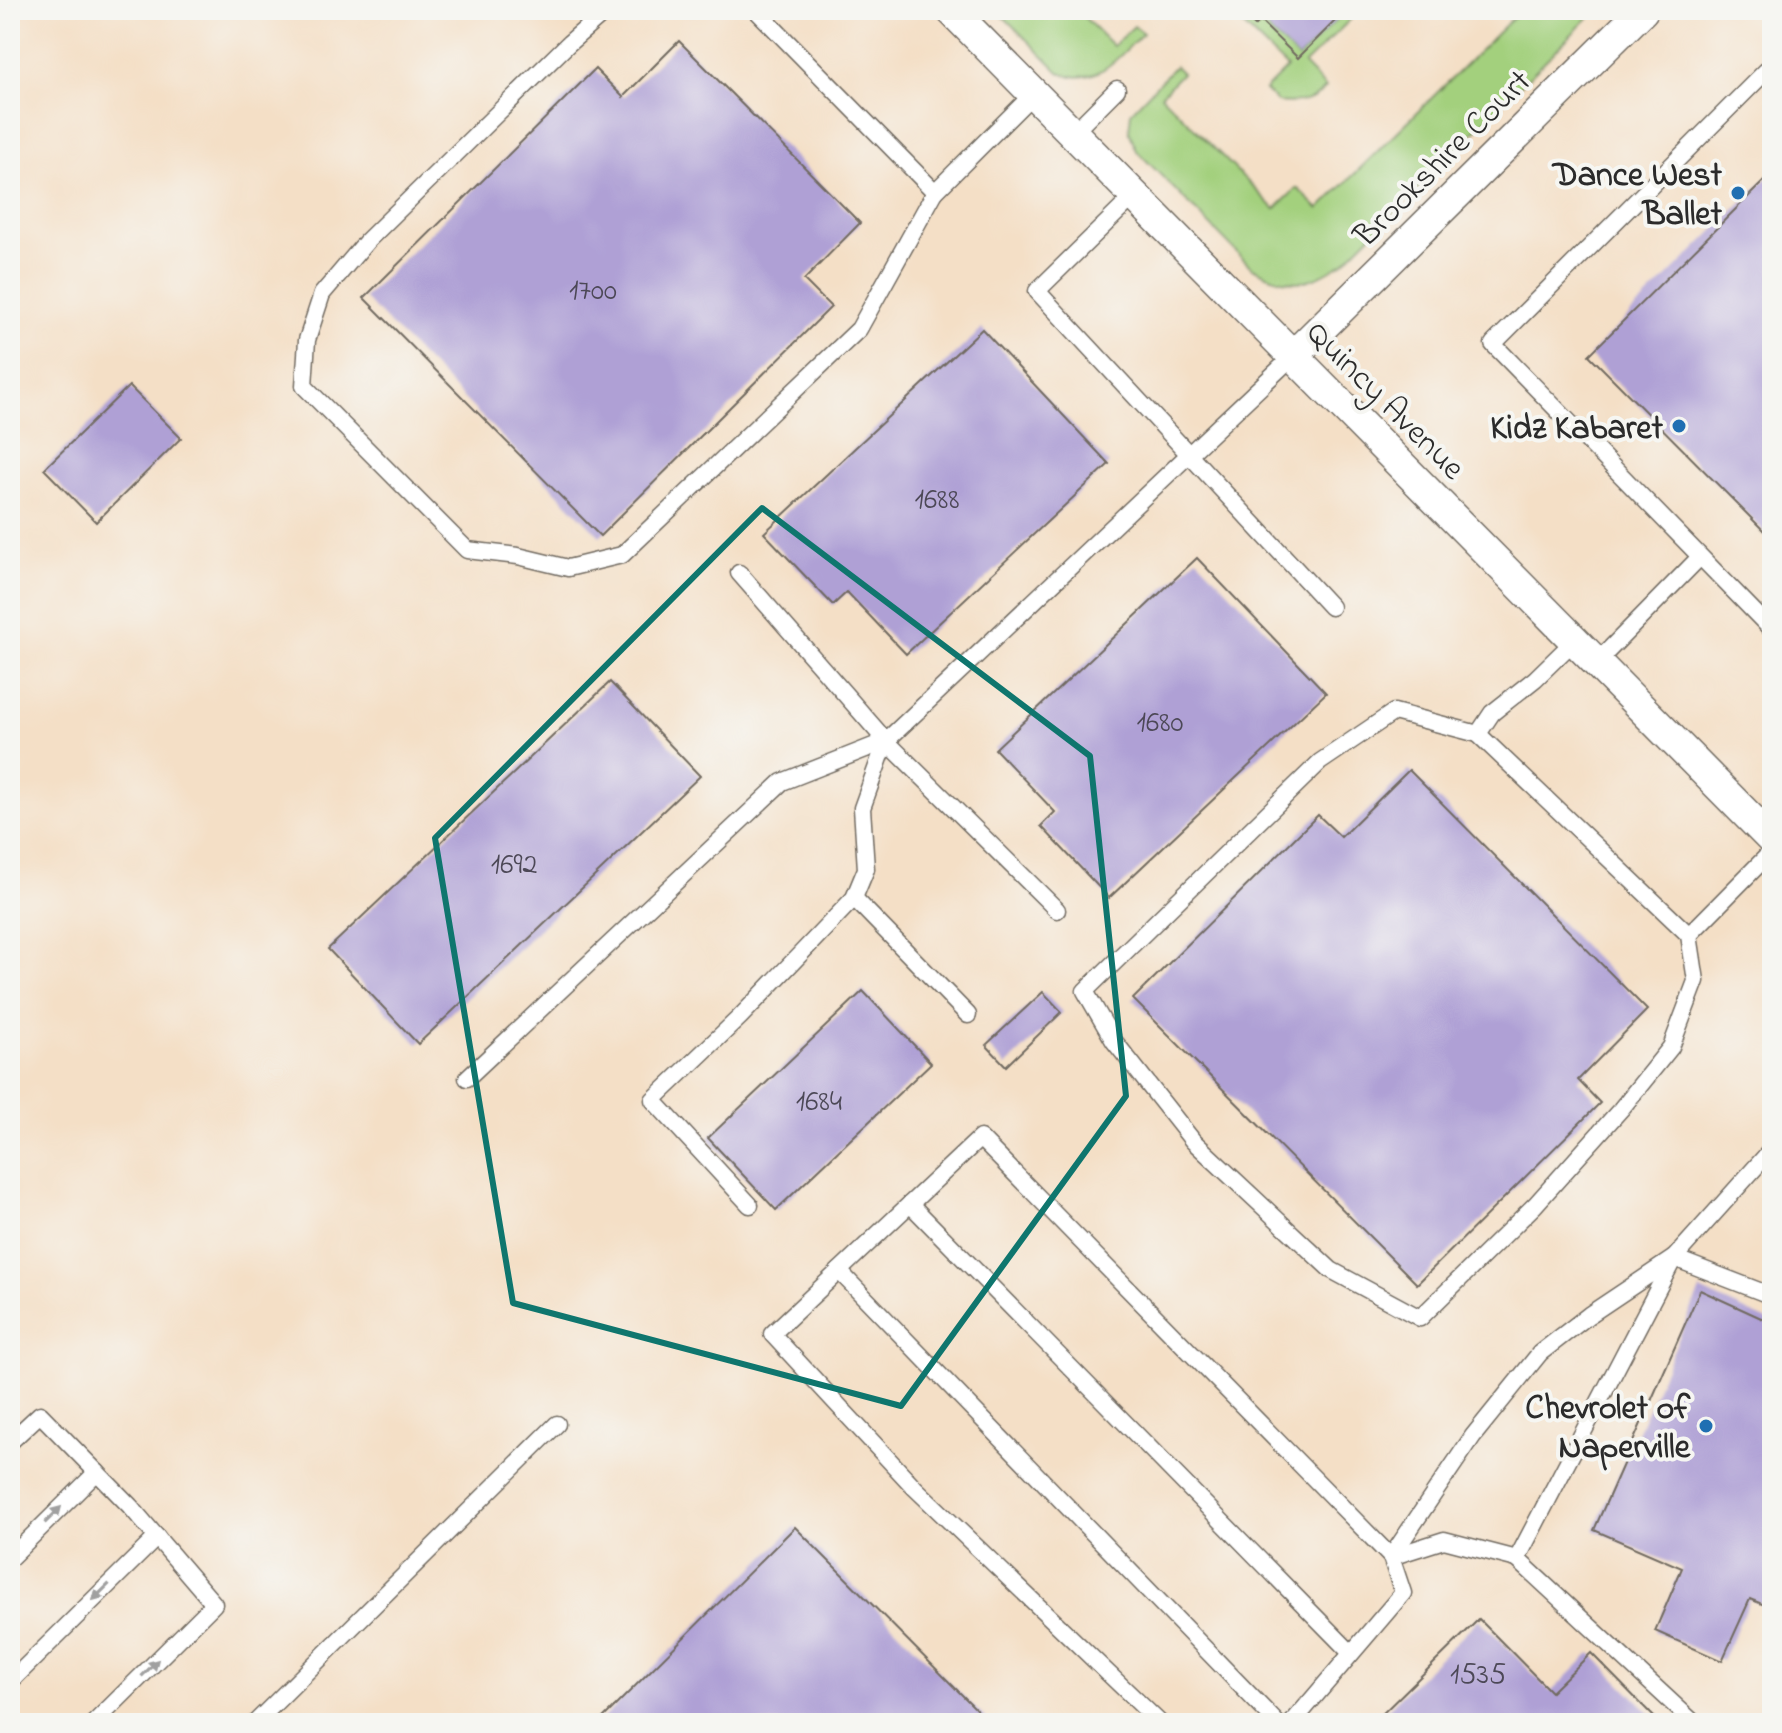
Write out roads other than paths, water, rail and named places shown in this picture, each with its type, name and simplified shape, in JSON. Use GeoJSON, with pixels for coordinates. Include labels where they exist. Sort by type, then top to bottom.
{"type":"FeatureCollection","features":[{"type":"Feature","properties":{"kind":"street","name":"Quincy Avenue"},"geometry":{"type":"LineString","coordinates":[[951,10],[1772,840]]}},
{"type":"Feature","properties":{"kind":"street","name":"Brookshire Court"},"geometry":{"type":"LineString","coordinates":[[1292,357],[1643,10]]}},
{"type":"Feature","properties":{"kind":"lane"},"geometry":{"type":"LineString","coordinates":[[607,10],[568,44],[367,241],[322,294],[307,340],[304,386],[467,550],[518,556],[568,568],[622,555],[859,329],[935,192],[1033,94]]}},
{"type":"Feature","properties":{"kind":"lane"},"geometry":{"type":"LineString","coordinates":[[756,10],[935,192]]}},
{"type":"Feature","properties":{"kind":"lane"},"geometry":{"type":"LineString","coordinates":[[1772,65],[1493,344],[1772,630]]}},
{"type":"Feature","properties":{"kind":"lane"},"geometry":{"type":"LineString","coordinates":[[1073,133],[1117,89]]}},
{"type":"Feature","properties":{"kind":"lane"},"geometry":{"type":"LineString","coordinates":[[1134,196],[1037,291],[1331,607]]}},
{"type":"Feature","properties":{"kind":"lane"},"geometry":{"type":"LineString","coordinates":[[467,1078],[782,782],[886,741],[1292,357]]}},
{"type":"Feature","properties":{"kind":"lane"},"geometry":{"type":"LineString","coordinates":[[1596,663],[1700,557]]}},
{"type":"Feature","properties":{"kind":"lane"},"geometry":{"type":"LineString","coordinates":[[739,573],[886,741],[1057,910]]}},
{"type":"Feature","properties":{"kind":"lane"},"geometry":{"type":"LineString","coordinates":[[1478,734],[1492,713],[1535,679],[1574,641]]}},
{"type":"Feature","properties":{"kind":"lane"},"geometry":{"type":"LineString","coordinates":[[1394,712],[1478,734],[1689,935],[1696,981],[1671,1047],[1621,1109],[1535,1205],[1420,1318],[1331,1270],[1193,1141],[1114,1041],[1085,991],[1320,762],[1394,712]]}},
{"type":"Feature","properties":{"kind":"lane"},"geometry":{"type":"LineString","coordinates":[[750,1205],[653,1100],[740,1017],[854,898],[866,869],[862,808],[886,741]]}},
{"type":"Feature","properties":{"kind":"lane"},"geometry":{"type":"LineString","coordinates":[[1689,935],[1772,851]]}},
{"type":"Feature","properties":{"kind":"lane"},"geometry":{"type":"LineString","coordinates":[[854,898],[968,1015]]}},
{"type":"Feature","properties":{"kind":"lane"},"geometry":{"type":"LineString","coordinates":[[1160,1723],[915,1488],[772,1334],[980,1138],[1391,1557],[1403,1593],[1292,1723]]}},
{"type":"Feature","properties":{"kind":"lane"},"geometry":{"type":"LineString","coordinates":[[1391,1557],[1473,1436],[1540,1353],[1589,1315],[1674,1258],[1772,1149]]}},
{"type":"Feature","properties":{"kind":"lane"},"geometry":{"type":"LineString","coordinates":[[910,1204],[1351,1653]]}},
{"type":"Feature","properties":{"kind":"lane"},"geometry":{"type":"LineString","coordinates":[[1674,1258],[1772,1296]]}},
{"type":"Feature","properties":{"kind":"lane"},"geometry":{"type":"LineString","coordinates":[[1517,1559],[1674,1258]]}},
{"type":"Feature","properties":{"kind":"lane"},"geometry":{"type":"LineString","coordinates":[[839,1271],[1277,1723]]}},
{"type":"Feature","properties":{"kind":"lane"},"geometry":{"type":"LineString","coordinates":[[10,1442],[40,1414],[157,1537],[214,1604],[94,1723]]}},
{"type":"Feature","properties":{"kind":"lane"},"geometry":{"type":"LineString","coordinates":[[255,1723],[557,1424]]}},
{"type":"Feature","properties":{"kind":"lane"},"geometry":{"type":"LineString","coordinates":[[10,1558],[97,1472]]}},
{"type":"Feature","properties":{"kind":"lane"},"geometry":{"type":"LineString","coordinates":[[10,1682],[157,1537]]}},
{"type":"Feature","properties":{"kind":"lane"},"geometry":{"type":"LineString","coordinates":[[1391,1557],[1444,1540],[1517,1559],[1694,1723]]}},
{"type":"Feature","properties":{"kind":"place","name":"Dance West Ballet"},"geometry":{"type":"Point","coordinates":[1738,193]}},
{"type":"Feature","properties":{"kind":"place","name":"Kidz Kabaret"},"geometry":{"type":"Point","coordinates":[1679,426]}},
{"type":"Feature","properties":{"kind":"place","name":"Chevrolet of Naperville"},"geometry":{"type":"Point","coordinates":[1706,1426]}}]}
